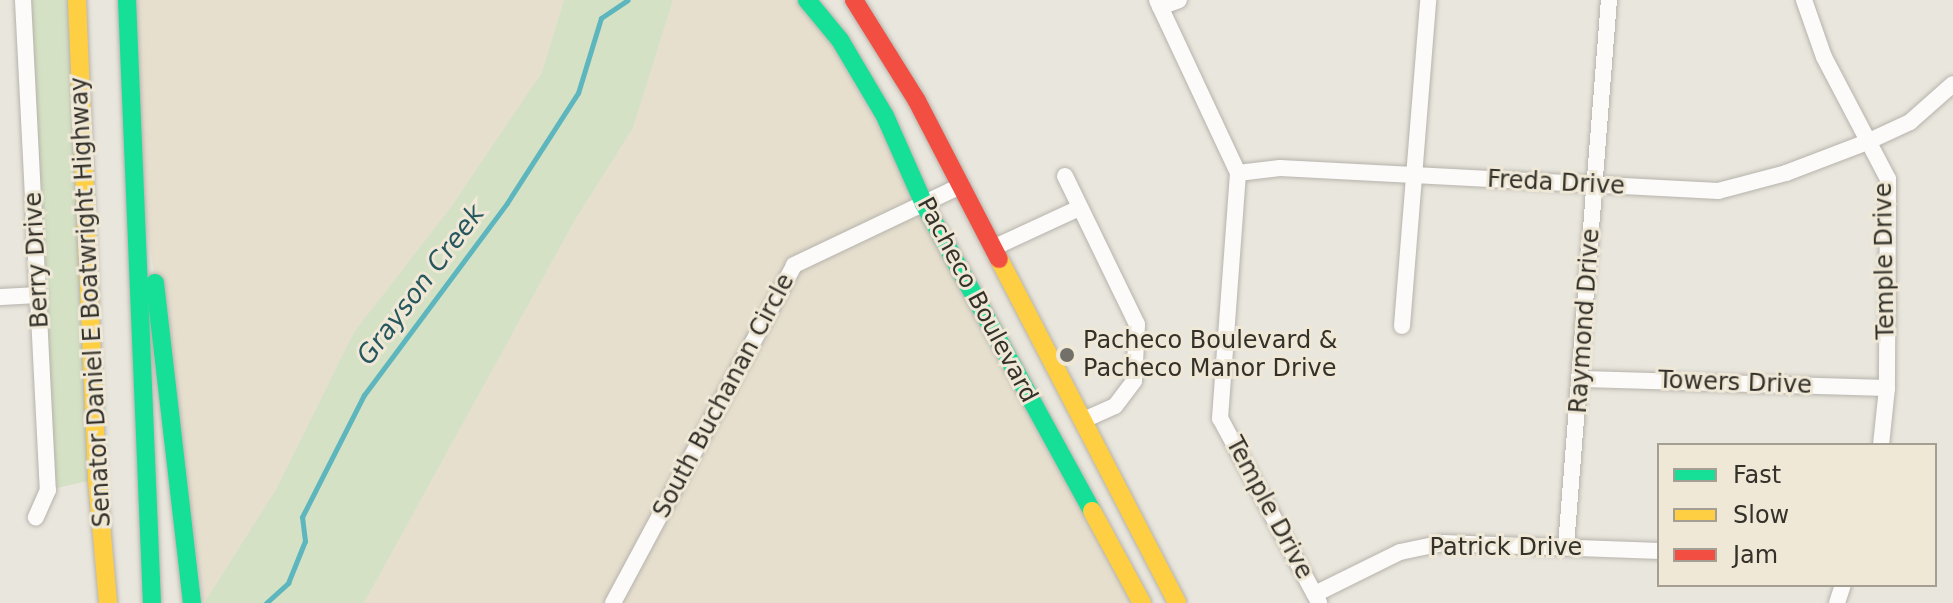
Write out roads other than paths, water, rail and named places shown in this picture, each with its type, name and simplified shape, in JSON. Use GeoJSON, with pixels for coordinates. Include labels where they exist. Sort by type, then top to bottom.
{"type":"FeatureCollection","features":[{"type":"Feature","properties":{"kind":"main road","name":"Senator Daniel E Boatwright Highway"},"geometry":{"type":"LineString","coordinates":[[77,0],[97,479],[108,603]]}},
{"type":"Feature","properties":{"kind":"main road","name":"Senator Daniel E Boatwright Highway"},"geometry":{"type":"LineString","coordinates":[[127,0],[152,603]]}},
{"type":"Feature","properties":{"kind":"main road","name":"Pacheco Boulevard"},"geometry":{"type":"LineString","coordinates":[[807,0],[840,40],[885,116],[924,204],[1142,603]]}},
{"type":"Feature","properties":{"kind":"main road","name":"Pacheco Boulevard"},"geometry":{"type":"LineString","coordinates":[[854,0],[911,89],[958,187],[1084,420],[1177,603]]}},
{"type":"Feature","properties":{"kind":"main road"},"geometry":{"type":"LineString","coordinates":[[135,149],[163,340],[192,603]]}},
{"type":"Feature","properties":{"kind":"street","name":"Berry Drive"},"geometry":{"type":"LineString","coordinates":[[23,0],[48,490],[36,517]]}},
{"type":"Feature","properties":{"kind":"street"},"geometry":{"type":"LineString","coordinates":[[1158,4],[1179,0]]}},
{"type":"Feature","properties":{"kind":"street"},"geometry":{"type":"LineString","coordinates":[[1402,326],[1428,0]]}},
{"type":"Feature","properties":{"kind":"street","name":"Raymond Drive"},"geometry":{"type":"LineString","coordinates":[[1566,546],[1583,379],[1593,185],[1609,0]]}},
{"type":"Feature","properties":{"kind":"street","name":"Temple Drive"},"geometry":{"type":"LineString","coordinates":[[1804,0],[1824,57],[1888,179],[1887,388],[1881,443]]}},
{"type":"Feature","properties":{"kind":"street","name":"Temple Drive"},"geometry":{"type":"LineString","coordinates":[[1158,4],[1238,173],[1220,418],[1317,598]]}},
{"type":"Feature","properties":{"kind":"street","name":"Freda Drive"},"geometry":{"type":"LineString","coordinates":[[1238,173],[1280,168],[1718,191],[1867,142],[1910,122],[1953,84]]}},
{"type":"Feature","properties":{"kind":"street"},"geometry":{"type":"LineString","coordinates":[[1065,176],[1077,209],[1113,267],[1137,324],[1134,381],[1115,406],[1084,420]]}},
{"type":"Feature","properties":{"kind":"street","name":"South Buchanan Circle"},"geometry":{"type":"LineString","coordinates":[[613,603],[794,265],[958,187]]}},
{"type":"Feature","properties":{"kind":"street"},"geometry":{"type":"LineString","coordinates":[[993,248],[1077,209]]}},
{"type":"Feature","properties":{"kind":"street"},"geometry":{"type":"LineString","coordinates":[[0,297],[39,295]]}},
{"type":"Feature","properties":{"kind":"street","name":"Towers Drive"},"geometry":{"type":"LineString","coordinates":[[1583,379],[1887,388]]}},
{"type":"Feature","properties":{"kind":"street","name":"Patrick Drive"},"geometry":{"type":"LineString","coordinates":[[1317,598],[1400,552],[1443,543],[1657,551]]}},
{"type":"Feature","properties":{"kind":"waterway","name":"Grayson Creek"},"geometry":{"type":"LineString","coordinates":[[266,603],[288,583],[305,541],[302,517],[364,395],[507,203],[578,93],[601,18],[628,0]]}},
{"type":"Feature","properties":{"kind":"place","name":"Pacheco Boulevard & Pacheco Manor Drive"},"geometry":{"type":"Point","coordinates":[1067,355]}}]}
